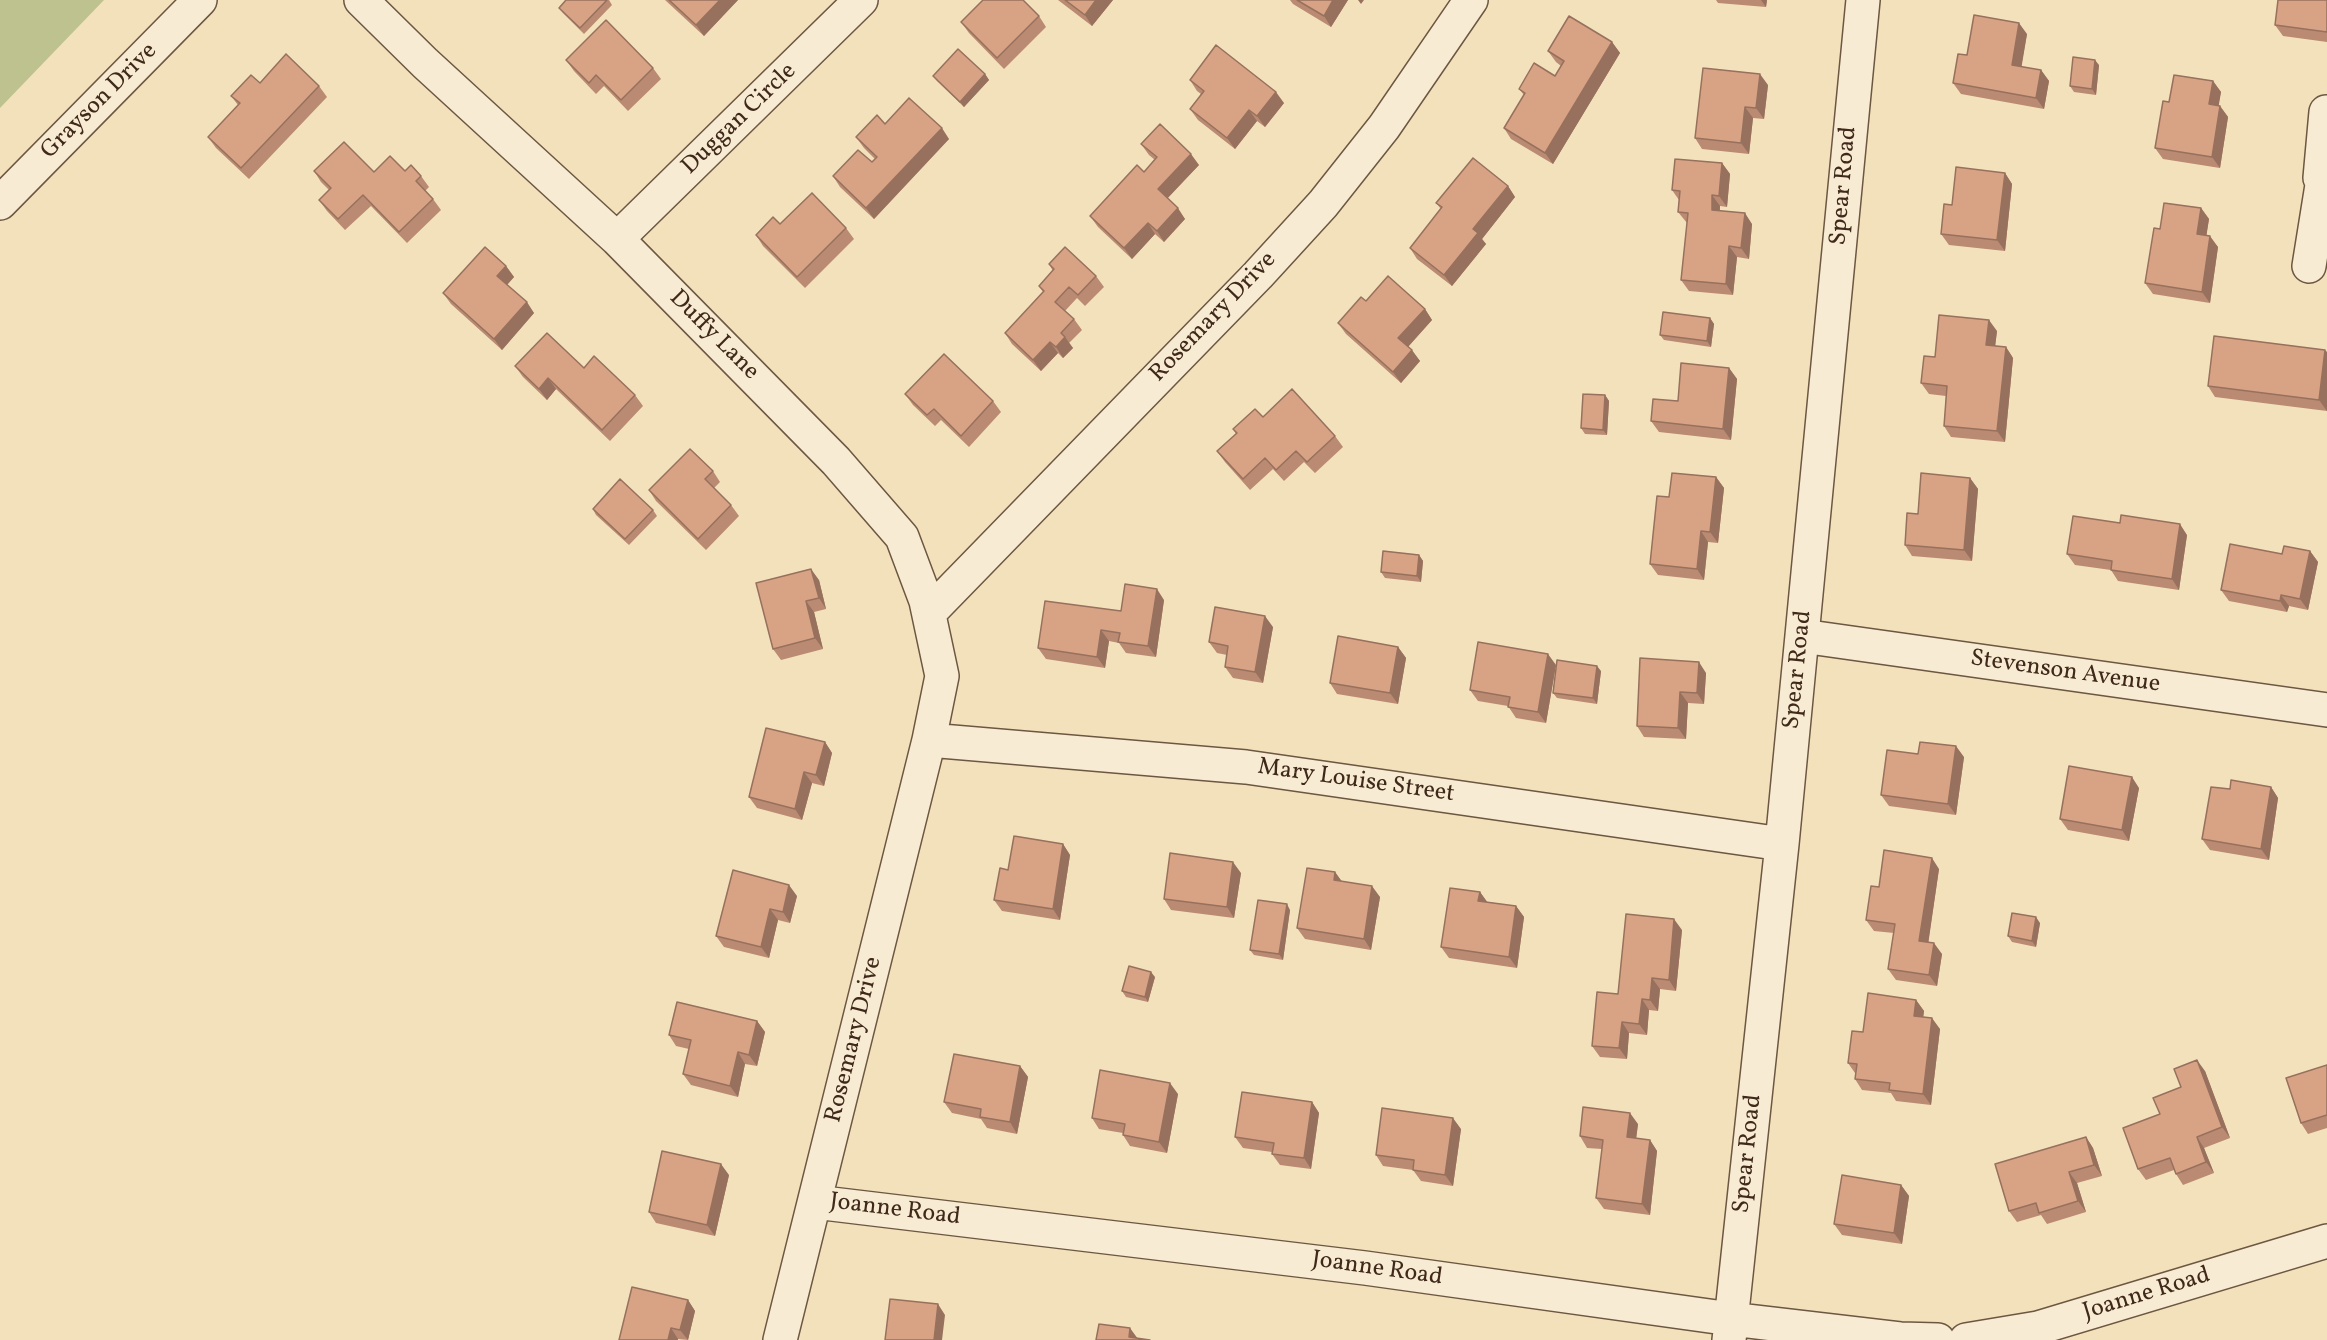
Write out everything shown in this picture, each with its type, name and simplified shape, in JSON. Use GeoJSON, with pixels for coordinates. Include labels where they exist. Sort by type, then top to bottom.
{"type":"FeatureCollection","features":[{"type":"Feature","properties":{"kind":"street","name":"Grayson Drive"},"geometry":{"type":"LineString","coordinates":[[0,204],[200,0]]}},
{"type":"Feature","properties":{"kind":"street","name":"Duffy Lane"},"geometry":{"type":"LineString","coordinates":[[361,0],[425,63],[617,239],[836,461],[902,537],[930,613],[942,676],[929,740]]}},
{"type":"Feature","properties":{"kind":"street","name":"Duggan Circle"},"geometry":{"type":"LineString","coordinates":[[617,239],[861,0]]}},
{"type":"Feature","properties":{"kind":"street","name":"Rosemary Drive"},"geometry":{"type":"LineString","coordinates":[[930,613],[1323,204],[1384,127],[1471,0]]}},
{"type":"Feature","properties":{"kind":"street","name":"Spear Road"},"geometry":{"type":"LineString","coordinates":[[1730,1330],[1782,844],[1863,0]]}},
{"type":"Feature","properties":{"kind":"street"},"geometry":{"type":"LineString","coordinates":[[2309,266],[2324,189],[2320,178],[2326,112]]}},
{"type":"Feature","properties":{"kind":"street","name":"Stevenson Avenue"},"geometry":{"type":"LineString","coordinates":[[1802,636],[2327,710]]}},
{"type":"Feature","properties":{"kind":"street","name":"Rosemary Drive"},"geometry":{"type":"LineString","coordinates":[[780,1340],[929,740]]}},
{"type":"Feature","properties":{"kind":"street","name":"Mary Louise Street"},"geometry":{"type":"LineString","coordinates":[[929,740],[1246,767],[1782,844]]}},
{"type":"Feature","properties":{"kind":"street","name":"Joanne Road"},"geometry":{"type":"LineString","coordinates":[[815,1202],[1365,1268],[1730,1330],[1938,1340]]}},
{"type":"Feature","properties":{"kind":"street","name":"Joanne Road"},"geometry":{"type":"LineString","coordinates":[[1966,1340],[2038,1328],[2327,1241]]}},
{"type":"Feature","properties":{"kind":"green space"},"geometry":{"type":"Polygon","coordinates":[[[0,0],[104,0],[0,108],[0,0]]]}},
{"type":"Feature","properties":{"kind":"building"},"geometry":{"type":"Polygon","coordinates":[[[566,0],[607,0],[580,28],[559,8],[566,0]]]}},
{"type":"Feature","properties":{"kind":"building"},"geometry":{"type":"Polygon","coordinates":[[[669,0],[720,0],[696,25],[669,0]]]}},
{"type":"Feature","properties":{"kind":"building"},"geometry":{"type":"Polygon","coordinates":[[[983,0],[1023,0],[1039,16],[997,58],[961,22],[983,0]]]}},
{"type":"Feature","properties":{"kind":"building"},"geometry":{"type":"Polygon","coordinates":[[[1065,0],[1096,0],[1085,15],[1065,0]]]}},
{"type":"Feature","properties":{"kind":"building"},"geometry":{"type":"Polygon","coordinates":[[[1297,0],[1333,0],[1324,16],[1297,0]]]}},
{"type":"Feature","properties":{"kind":"building"},"geometry":{"type":"Polygon","coordinates":[[[2278,0],[2327,0],[2327,32],[2275,25],[2278,0]]]}},
{"type":"Feature","properties":{"kind":"building"},"geometry":{"type":"Polygon","coordinates":[[[1974,15],[2019,23],[2012,65],[2041,70],[2036,98],[1953,83],[1958,54],[1967,55],[1974,15]]]}},
{"type":"Feature","properties":{"kind":"building"},"geometry":{"type":"Polygon","coordinates":[[[1569,16],[1612,42],[1545,153],[1504,128],[1525,93],[1519,89],[1534,63],[1555,76],[1564,61],[1548,51],[1569,16]]]}},
{"type":"Feature","properties":{"kind":"building"},"geometry":{"type":"Polygon","coordinates":[[[606,20],[653,68],[621,100],[596,75],[589,83],[566,60],[606,20]]]}},
{"type":"Feature","properties":{"kind":"building"},"geometry":{"type":"Polygon","coordinates":[[[1216,45],[1276,92],[1257,116],[1249,110],[1227,138],[1190,109],[1204,91],[1190,80],[1216,45]]]}},
{"type":"Feature","properties":{"kind":"building"},"geometry":{"type":"Polygon","coordinates":[[[958,49],[985,74],[960,102],[933,76],[958,49]]]}},
{"type":"Feature","properties":{"kind":"building"},"geometry":{"type":"Polygon","coordinates":[[[286,54],[319,86],[241,168],[208,137],[240,103],[231,96],[251,75],[260,83],[286,54]]]}},
{"type":"Feature","properties":{"kind":"building"},"geometry":{"type":"Polygon","coordinates":[[[2073,57],[2095,60],[2092,89],[2070,86],[2073,57]]]}},
{"type":"Feature","properties":{"kind":"building"},"geometry":{"type":"Polygon","coordinates":[[[1703,68],[1760,74],[1756,108],[1745,107],[1741,143],[1695,138],[1703,68]]]}},
{"type":"Feature","properties":{"kind":"building"},"geometry":{"type":"Polygon","coordinates":[[[2174,75],[2213,81],[2209,104],[2220,106],[2212,157],[2155,148],[2163,101],[2169,102],[2174,75]]]}},
{"type":"Feature","properties":{"kind":"building"},"geometry":{"type":"Polygon","coordinates":[[[909,98],[942,128],[866,208],[833,176],[858,150],[872,162],[877,157],[856,137],[877,115],[885,124],[909,98]]]}},
{"type":"Feature","properties":{"kind":"building"},"geometry":{"type":"Polygon","coordinates":[[[1160,124],[1191,154],[1158,189],[1178,208],[1157,231],[1148,223],[1124,248],[1090,216],[1137,165],[1144,172],[1157,157],[1141,144],[1160,124]]]}},
{"type":"Feature","properties":{"kind":"building"},"geometry":{"type":"Polygon","coordinates":[[[344,142],[374,172],[390,156],[405,171],[411,165],[421,176],[416,181],[433,199],[399,232],[363,195],[338,219],[319,200],[331,188],[314,171],[344,142]]]}},
{"type":"Feature","properties":{"kind":"building"},"geometry":{"type":"Polygon","coordinates":[[[1473,158],[1508,186],[1473,229],[1478,233],[1444,275],[1410,248],[1442,207],[1436,203],[1473,158]]]}},
{"type":"Feature","properties":{"kind":"building"},"geometry":{"type":"Polygon","coordinates":[[[1675,159],[1722,163],[1719,196],[1712,195],[1712,210],[1745,213],[1741,248],[1729,246],[1726,284],[1681,280],[1688,213],[1678,212],[1680,191],[1672,190],[1675,159]]]}},
{"type":"Feature","properties":{"kind":"building"},"geometry":{"type":"Polygon","coordinates":[[[1956,167],[2005,173],[1997,240],[1941,234],[1944,204],[1952,205],[1956,167]]]}},
{"type":"Feature","properties":{"kind":"building"},"geometry":{"type":"Polygon","coordinates":[[[812,193],[846,228],[797,277],[756,235],[773,217],[780,224],[812,193]]]}},
{"type":"Feature","properties":{"kind":"building"},"geometry":{"type":"Polygon","coordinates":[[[2164,203],[2201,208],[2197,234],[2210,236],[2202,292],[2145,283],[2154,228],[2160,229],[2164,203]]]}},
{"type":"Feature","properties":{"kind":"building"},"geometry":{"type":"Polygon","coordinates":[[[485,247],[506,266],[497,276],[527,302],[494,339],[443,293],[485,247]]]}},
{"type":"Feature","properties":{"kind":"building"},"geometry":{"type":"Polygon","coordinates":[[[1065,247],[1096,276],[1078,295],[1069,287],[1055,302],[1074,319],[1061,333],[1065,337],[1056,347],[1050,342],[1033,360],[1005,333],[1044,291],[1039,286],[1054,269],[1049,264],[1065,247]]]}},
{"type":"Feature","properties":{"kind":"building"},"geometry":{"type":"Polygon","coordinates":[[[1388,276],[1425,309],[1398,338],[1412,350],[1393,372],[1338,323],[1361,297],[1366,301],[1388,276]]]}},
{"type":"Feature","properties":{"kind":"building"},"geometry":{"type":"Polygon","coordinates":[[[1663,312],[1710,318],[1707,341],[1660,335],[1663,312]]]}},
{"type":"Feature","properties":{"kind":"building"},"geometry":{"type":"Polygon","coordinates":[[[1939,315],[1989,320],[1986,345],[2006,347],[1997,431],[1944,426],[1947,386],[1921,383],[1924,356],[1935,357],[1939,315]]]}},
{"type":"Feature","properties":{"kind":"building"},"geometry":{"type":"Polygon","coordinates":[[[547,333],[584,368],[594,356],[635,395],[602,430],[548,378],[539,389],[515,366],[547,333]]]}},
{"type":"Feature","properties":{"kind":"building"},"geometry":{"type":"Polygon","coordinates":[[[2214,336],[2325,350],[2319,400],[2208,386],[2214,336]]]}},
{"type":"Feature","properties":{"kind":"building"},"geometry":{"type":"Polygon","coordinates":[[[944,354],[993,401],[961,436],[934,409],[927,415],[905,394],[944,354]]]}},
{"type":"Feature","properties":{"kind":"building"},"geometry":{"type":"Polygon","coordinates":[[[1681,363],[1729,368],[1723,429],[1651,421],[1653,399],[1678,401],[1681,363]]]}},
{"type":"Feature","properties":{"kind":"building"},"geometry":{"type":"Polygon","coordinates":[[[1292,389],[1335,436],[1307,462],[1296,451],[1276,470],[1265,458],[1243,479],[1217,451],[1237,433],[1233,429],[1255,409],[1263,417],[1292,389]]]}},
{"type":"Feature","properties":{"kind":"building"},"geometry":{"type":"Polygon","coordinates":[[[1583,394],[1605,395],[1603,430],[1581,428],[1583,394]]]}},
{"type":"Feature","properties":{"kind":"building"},"geometry":{"type":"Polygon","coordinates":[[[690,449],[713,471],[705,479],[731,505],[698,539],[649,490],[690,449]]]}},
{"type":"Feature","properties":{"kind":"building"},"geometry":{"type":"Polygon","coordinates":[[[1672,473],[1716,477],[1710,532],[1701,531],[1697,569],[1650,564],[1657,496],[1669,497],[1672,473]]]}},
{"type":"Feature","properties":{"kind":"building"},"geometry":{"type":"Polygon","coordinates":[[[1921,473],[1970,478],[1964,550],[1905,545],[1907,513],[1918,514],[1921,473]]]}},
{"type":"Feature","properties":{"kind":"building"},"geometry":{"type":"Polygon","coordinates":[[[620,479],[653,510],[625,539],[593,509],[620,479]]]}},
{"type":"Feature","properties":{"kind":"building"},"geometry":{"type":"Polygon","coordinates":[[[2121,515],[2180,524],[2172,579],[2111,570],[2112,561],[2067,554],[2073,516],[2120,523],[2121,515]]]}},
{"type":"Feature","properties":{"kind":"building"},"geometry":{"type":"Polygon","coordinates":[[[2230,544],[2282,554],[2284,546],[2310,551],[2300,599],[2281,595],[2280,601],[2221,590],[2230,544]]]}},
{"type":"Feature","properties":{"kind":"building"},"geometry":{"type":"Polygon","coordinates":[[[1383,551],[1419,555],[1417,576],[1381,572],[1383,551]]]}},
{"type":"Feature","properties":{"kind":"building"},"geometry":{"type":"Polygon","coordinates":[[[811,569],[819,598],[806,601],[815,638],[773,649],[756,583],[811,569]]]}},
{"type":"Feature","properties":{"kind":"building"},"geometry":{"type":"Polygon","coordinates":[[[1125,584],[1157,589],[1148,646],[1118,642],[1120,633],[1101,630],[1097,657],[1038,648],[1045,601],[1121,611],[1125,584]]]}},
{"type":"Feature","properties":{"kind":"building"},"geometry":{"type":"Polygon","coordinates":[[[1215,607],[1265,616],[1255,672],[1225,667],[1228,646],[1209,642],[1215,607]]]}},
{"type":"Feature","properties":{"kind":"building"},"geometry":{"type":"Polygon","coordinates":[[[1338,636],[1398,647],[1390,693],[1330,683],[1338,636]]]}},
{"type":"Feature","properties":{"kind":"building"},"geometry":{"type":"Polygon","coordinates":[[[1478,642],[1548,654],[1538,712],[1508,707],[1510,697],[1470,690],[1478,642]]]}},
{"type":"Feature","properties":{"kind":"building"},"geometry":{"type":"Polygon","coordinates":[[[1640,658],[1699,662],[1697,693],[1680,692],[1678,728],[1637,726],[1640,658]]]}},
{"type":"Feature","properties":{"kind":"building"},"geometry":{"type":"Polygon","coordinates":[[[1557,660],[1597,666],[1593,698],[1553,693],[1557,660]]]}},
{"type":"Feature","properties":{"kind":"building"},"geometry":{"type":"Polygon","coordinates":[[[766,728],[825,742],[816,775],[804,772],[795,809],[749,797],[766,728]]]}},
{"type":"Feature","properties":{"kind":"building"},"geometry":{"type":"Polygon","coordinates":[[[1920,742],[1956,746],[1948,804],[1881,795],[1887,750],[1918,754],[1920,742]]]}},
{"type":"Feature","properties":{"kind":"building"},"geometry":{"type":"Polygon","coordinates":[[[2069,766],[2132,777],[2122,830],[2060,819],[2069,766]]]}},
{"type":"Feature","properties":{"kind":"building"},"geometry":{"type":"Polygon","coordinates":[[[2231,780],[2271,787],[2261,849],[2202,839],[2211,787],[2230,789],[2231,780]]]}},
{"type":"Feature","properties":{"kind":"building"},"geometry":{"type":"Polygon","coordinates":[[[1014,836],[1063,844],[1053,909],[994,900],[1000,868],[1008,870],[1014,836]]]}},
{"type":"Feature","properties":{"kind":"building"},"geometry":{"type":"Polygon","coordinates":[[[1884,850],[1932,858],[1919,941],[1934,943],[1929,975],[1888,969],[1895,924],[1866,920],[1871,886],[1879,887],[1884,850]]]}},
{"type":"Feature","properties":{"kind":"building"},"geometry":{"type":"Polygon","coordinates":[[[1170,853],[1233,862],[1227,907],[1164,899],[1170,853]]]}},
{"type":"Feature","properties":{"kind":"building"},"geometry":{"type":"Polygon","coordinates":[[[1307,868],[1335,872],[1334,880],[1372,886],[1364,939],[1297,928],[1307,868]]]}},
{"type":"Feature","properties":{"kind":"building"},"geometry":{"type":"Polygon","coordinates":[[[733,870],[789,885],[783,912],[770,909],[761,947],[716,936],[733,870]]]}},
{"type":"Feature","properties":{"kind":"building"},"geometry":{"type":"Polygon","coordinates":[[[1450,888],[1480,892],[1478,901],[1516,906],[1509,957],[1441,947],[1450,888]]]}},
{"type":"Feature","properties":{"kind":"building"},"geometry":{"type":"Polygon","coordinates":[[[1258,900],[1287,904],[1279,954],[1250,950],[1258,900]]]}},
{"type":"Feature","properties":{"kind":"building"},"geometry":{"type":"Polygon","coordinates":[[[2012,913],[2036,917],[2032,941],[2008,936],[2012,913]]]}},
{"type":"Feature","properties":{"kind":"building"},"geometry":{"type":"Polygon","coordinates":[[[1626,914],[1674,919],[1669,980],[1652,978],[1650,1000],[1642,999],[1639,1024],[1622,1022],[1619,1048],[1592,1046],[1597,992],[1618,994],[1626,914]]]}},
{"type":"Feature","properties":{"kind":"building"},"geometry":{"type":"Polygon","coordinates":[[[1129,966],[1151,972],[1145,997],[1122,991],[1129,966]]]}},
{"type":"Feature","properties":{"kind":"building"},"geometry":{"type":"Polygon","coordinates":[[[1868,993],[1916,1000],[1914,1016],[1932,1018],[1923,1094],[1889,1090],[1890,1083],[1855,1079],[1857,1064],[1848,1063],[1852,1031],[1863,1032],[1868,993]]]}},
{"type":"Feature","properties":{"kind":"building"},"geometry":{"type":"Polygon","coordinates":[[[677,1002],[757,1021],[749,1055],[738,1052],[730,1086],[683,1074],[691,1040],[669,1035],[677,1002]]]}},
{"type":"Feature","properties":{"kind":"building"},"geometry":{"type":"Polygon","coordinates":[[[954,1054],[1020,1066],[1010,1122],[980,1117],[981,1109],[944,1102],[954,1054]]]}},
{"type":"Feature","properties":{"kind":"building"},"geometry":{"type":"Polygon","coordinates":[[[2197,1060],[2222,1127],[2197,1137],[2206,1162],[2176,1174],[2170,1158],[2138,1169],[2123,1128],[2160,1114],[2153,1098],[2181,1087],[2174,1069],[2197,1060]]]}},
{"type":"Feature","properties":{"kind":"building"},"geometry":{"type":"Polygon","coordinates":[[[2327,1065],[2327,1115],[2301,1123],[2286,1078],[2327,1065]]]}},
{"type":"Feature","properties":{"kind":"building"},"geometry":{"type":"Polygon","coordinates":[[[1100,1070],[1170,1083],[1159,1142],[1123,1135],[1125,1124],[1092,1118],[1100,1070]]]}},
{"type":"Feature","properties":{"kind":"building"},"geometry":{"type":"Polygon","coordinates":[[[1242,1092],[1312,1102],[1304,1158],[1272,1154],[1274,1143],[1235,1137],[1242,1092]]]}},
{"type":"Feature","properties":{"kind":"building"},"geometry":{"type":"Polygon","coordinates":[[[1583,1107],[1630,1113],[1627,1137],[1650,1140],[1642,1204],[1596,1198],[1603,1140],[1580,1136],[1583,1107]]]}},
{"type":"Feature","properties":{"kind":"building"},"geometry":{"type":"Polygon","coordinates":[[[1382,1108],[1453,1118],[1445,1175],[1413,1170],[1414,1160],[1376,1155],[1382,1108]]]}},
{"type":"Feature","properties":{"kind":"building"},"geometry":{"type":"Polygon","coordinates":[[[2086,1137],[2094,1165],[2069,1172],[2078,1201],[2039,1213],[2036,1203],[2009,1211],[1995,1164],[2086,1137]]]}},
{"type":"Feature","properties":{"kind":"building"},"geometry":{"type":"Polygon","coordinates":[[[662,1151],[721,1164],[707,1225],[649,1212],[662,1151]]]}},
{"type":"Feature","properties":{"kind":"building"},"geometry":{"type":"Polygon","coordinates":[[[1842,1175],[1901,1185],[1894,1233],[1834,1224],[1842,1175]]]}},
{"type":"Feature","properties":{"kind":"building"},"geometry":{"type":"Polygon","coordinates":[[[632,1287],[688,1300],[680,1330],[671,1328],[668,1340],[619,1340],[632,1287]]]}},
{"type":"Feature","properties":{"kind":"building"},"geometry":{"type":"Polygon","coordinates":[[[890,1299],[938,1304],[934,1340],[885,1340],[890,1299]]]}},
{"type":"Feature","properties":{"kind":"building"},"geometry":{"type":"Polygon","coordinates":[[[1099,1324],[1130,1328],[1129,1337],[1150,1340],[1096,1340],[1099,1324]]]}}]}
